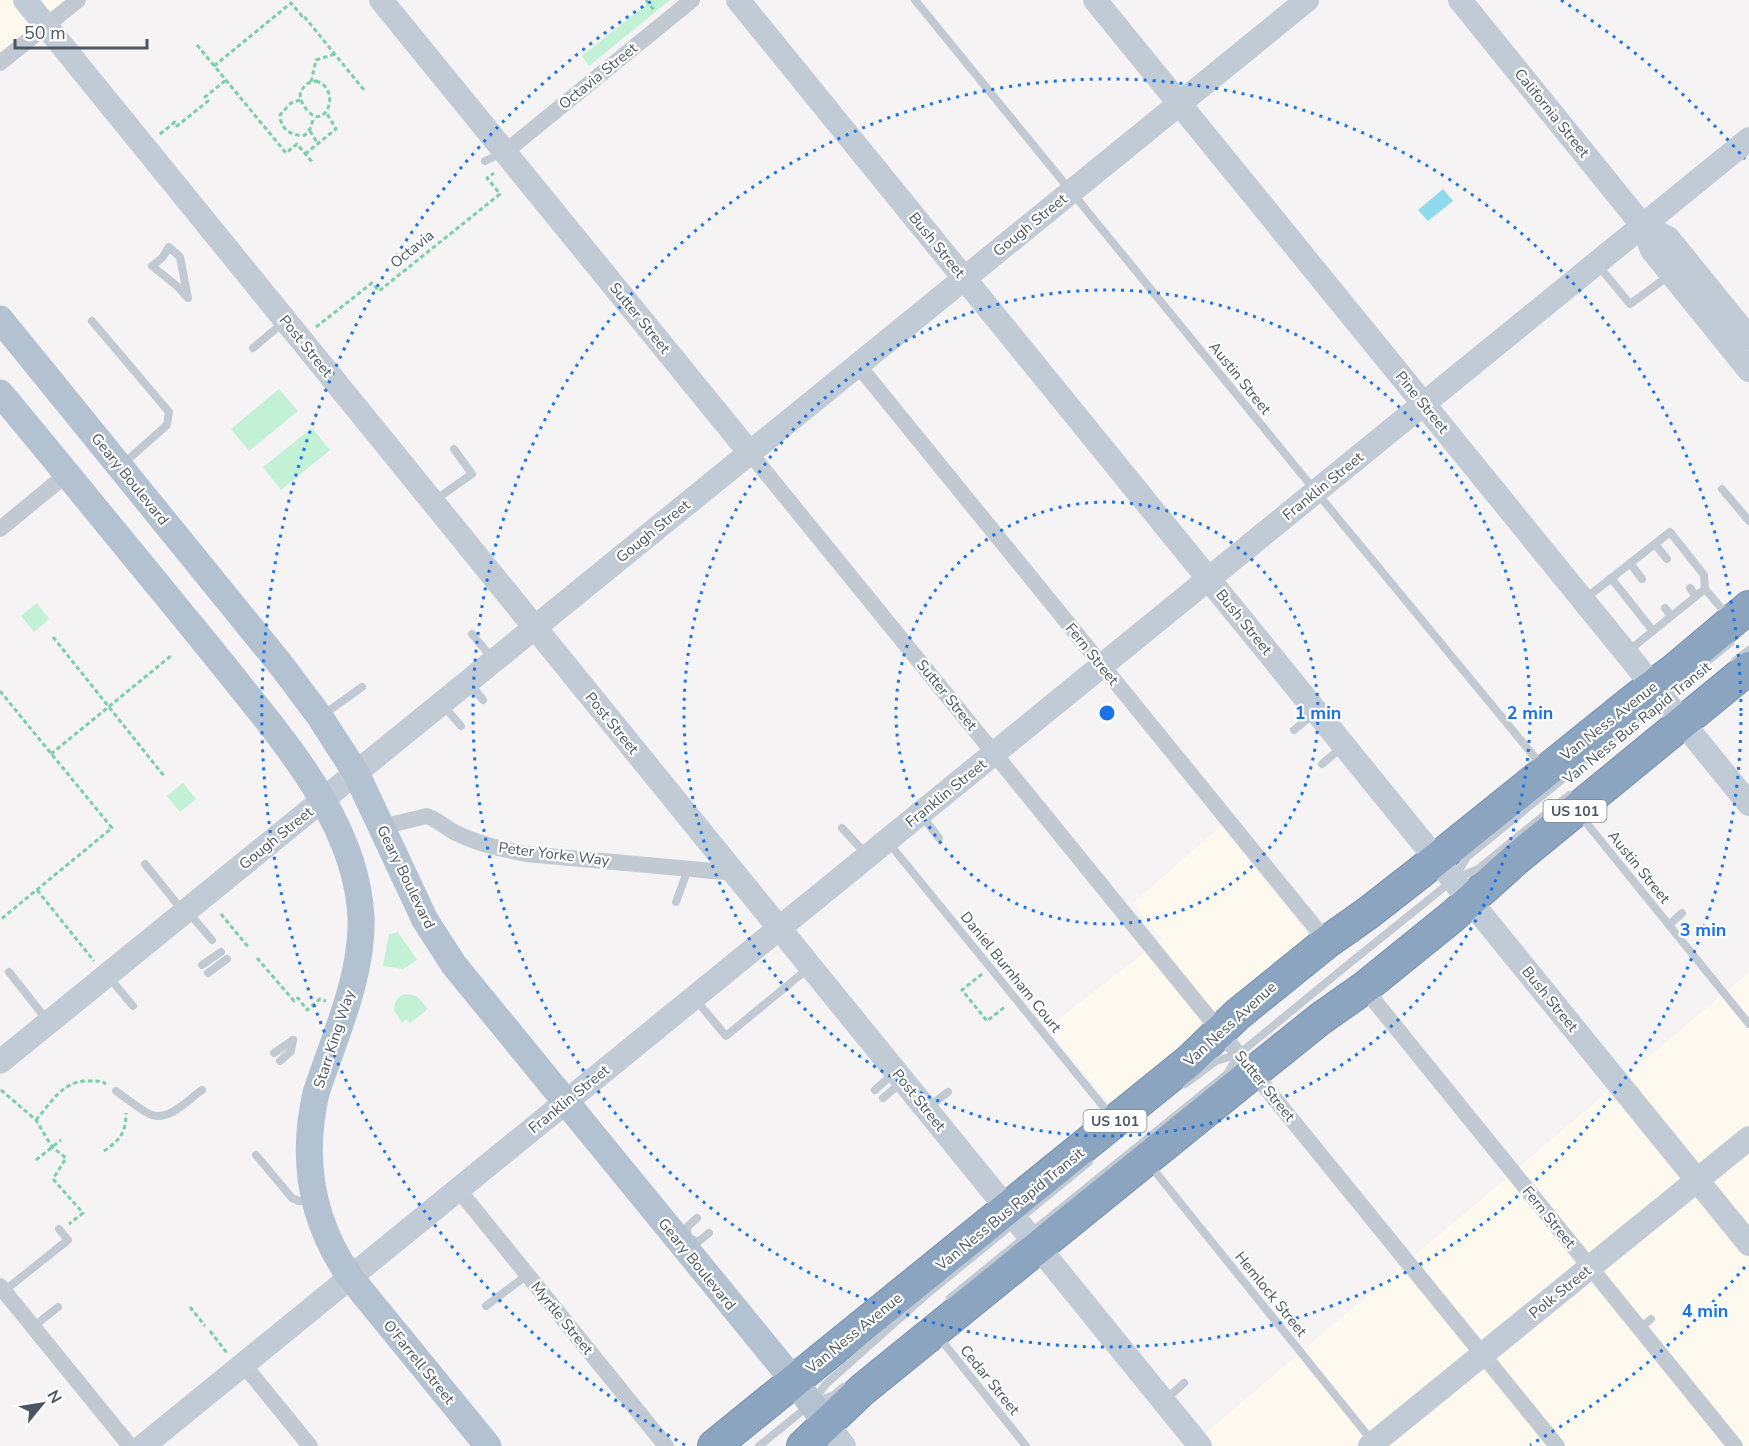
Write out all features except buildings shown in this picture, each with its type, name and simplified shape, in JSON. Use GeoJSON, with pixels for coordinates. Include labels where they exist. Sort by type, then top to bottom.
{"type":"FeatureCollection","features":[{"type":"Feature","properties":{"kind":"highway","name":"Van Ness Avenue"},"geometry":{"type":"LineString","coordinates":[[803,1446],[819,1414],[1023,1228],[1145,1159],[1238,1052],[1238,1014],[1327,942],[1368,913],[1453,880],[1516,859],[1669,707],[1738,623]]}},
{"type":"Feature","properties":{"kind":"highway","name":"Van Ness Avenue"},"geometry":{"type":"LineString","coordinates":[[714,1446],[819,1414],[862,1390],[936,1319],[1023,1228],[1114,1121],[1189,1061],[1238,1052],[1320,1019],[1364,988],[1453,916],[1453,880],[1546,771],[1737,669]]}},
{"type":"Feature","properties":{"kind":"main road","name":"Post Street"},"geometry":{"type":"LineString","coordinates":[[25,0],[1200,1446]]}},
{"type":"Feature","properties":{"kind":"main road","name":"Sutter Street"},"geometry":{"type":"LineString","coordinates":[[381,0],[500,157],[750,453]]}},
{"type":"Feature","properties":{"kind":"main road","name":"Bush Street"},"geometry":{"type":"LineString","coordinates":[[738,0],[1749,1244]]}},
{"type":"Feature","properties":{"kind":"main road","name":"Pine Street"},"geometry":{"type":"LineString","coordinates":[[1095,0],[1749,804]]}},
{"type":"Feature","properties":{"kind":"main road","name":"Gough Street"},"geometry":{"type":"LineString","coordinates":[[0,1062],[49,1023],[100,967],[186,911],[442,704],[476,691],[494,661],[1306,0]]}},
{"type":"Feature","properties":{"kind":"main road","name":"California Street"},"geometry":{"type":"LineString","coordinates":[[1460,0],[1643,225],[1652,250],[1749,370]]}},
{"type":"Feature","properties":{"kind":"main road","name":"Franklin Street"},"geometry":{"type":"LineString","coordinates":[[143,1446],[1749,139]]}},
{"type":"Feature","properties":{"kind":"main road","name":"California Street"},"geometry":{"type":"LineString","coordinates":[[1643,225],[1668,238],[1749,338]]}},
{"type":"Feature","properties":{"kind":"main road","name":"Geary Boulevard"},"geometry":{"type":"LineString","coordinates":[[0,319],[281,665],[320,717],[356,773],[412,895],[439,943],[471,986],[565,1102],[685,1241],[819,1414]]}},
{"type":"Feature","properties":{"kind":"main road"},"geometry":{"type":"LineString","coordinates":[[0,393],[258,708],[294,755],[322,800]]}},
{"type":"Feature","properties":{"kind":"main road","name":"Starr King Way"},"geometry":{"type":"LineString","coordinates":[[322,800],[353,871],[359,896],[361,919],[359,952],[354,977],[316,1092],[309,1150],[310,1172],[315,1202],[327,1239],[350,1277]]}},
{"type":"Feature","properties":{"kind":"main road","name":"Polk Street"},"geometry":{"type":"LineString","coordinates":[[1373,1445],[1749,1138]]}},
{"type":"Feature","properties":{"kind":"main road","name":"O'Farrell Street"},"geometry":{"type":"LineString","coordinates":[[350,1277],[488,1446]]}},
{"type":"Feature","properties":{"kind":"street"},"geometry":{"type":"LineString","coordinates":[[0,63],[78,0]]}},
{"type":"Feature","properties":{"kind":"street","name":"Octavia Street"},"geometry":{"type":"LineString","coordinates":[[500,157],[692,0]]}},
{"type":"Feature","properties":{"kind":"street","name":"Fern Street"},"geometry":{"type":"LineString","coordinates":[[858,365],[1327,942]]}},
{"type":"Feature","properties":{"kind":"street","name":"Sutter Street"},"geometry":{"type":"LineString","coordinates":[[750,453],[1557,1446]]}},
{"type":"Feature","properties":{"kind":"street"},"geometry":{"type":"LineString","coordinates":[[0,529],[67,474]]}},
{"type":"Feature","properties":{"kind":"street","name":"Peter Yorke Way"},"geometry":{"type":"LineString","coordinates":[[381,826],[427,816],[473,840],[526,854],[735,873]]}},
{"type":"Feature","properties":{"kind":"street","name":"Fern Street"},"geometry":{"type":"LineString","coordinates":[[1364,988],[1590,1267],[1645,1323],[1735,1446]]}},
{"type":"Feature","properties":{"kind":"street","name":"Myrtle Street"},"geometry":{"type":"LineString","coordinates":[[458,1189],[666,1446]]}},
{"type":"Feature","properties":{"kind":"street"},"geometry":{"type":"LineString","coordinates":[[2,1288],[130,1446]]}},
{"type":"Feature","properties":{"kind":"street"},"geometry":{"type":"LineString","coordinates":[[241,1366],[310,1446]]}},
{"type":"Feature","properties":{"kind":"lane","name":"Austin Street"},"geometry":{"type":"LineString","coordinates":[[915,0],[1546,771]]}},
{"type":"Feature","properties":{"kind":"lane"},"geometry":{"type":"LineString","coordinates":[[169,247],[180,257],[188,298],[177,285],[152,266],[162,258],[169,247]]}},
{"type":"Feature","properties":{"kind":"lane"},"geometry":{"type":"LineString","coordinates":[[1597,263],[1630,304],[1671,274]]}},
{"type":"Feature","properties":{"kind":"lane"},"geometry":{"type":"LineString","coordinates":[[92,321],[169,412],[167,425],[120,466]]}},
{"type":"Feature","properties":{"kind":"lane"},"geometry":{"type":"LineString","coordinates":[[253,348],[285,321]]}},
{"type":"Feature","properties":{"kind":"lane"},"geometry":{"type":"LineString","coordinates":[[432,502],[472,474],[454,449]]}},
{"type":"Feature","properties":{"kind":"lane"},"geometry":{"type":"LineString","coordinates":[[1722,489],[1749,521]]}},
{"type":"Feature","properties":{"kind":"lane"},"geometry":{"type":"LineString","coordinates":[[1583,600],[1670,532],[1704,575],[1705,589],[1738,623]]}},
{"type":"Feature","properties":{"kind":"lane"},"geometry":{"type":"LineString","coordinates":[[1655,544],[1667,559]]}},
{"type":"Feature","properties":{"kind":"lane"},"geometry":{"type":"LineString","coordinates":[[1630,563],[1642,579]]}},
{"type":"Feature","properties":{"kind":"lane"},"geometry":{"type":"LineString","coordinates":[[1611,578],[1653,631]]}},
{"type":"Feature","properties":{"kind":"lane"},"geometry":{"type":"LineString","coordinates":[[1690,588],[1696,596]]}},
{"type":"Feature","properties":{"kind":"lane"},"geometry":{"type":"LineString","coordinates":[[1626,653],[1705,589]]}},
{"type":"Feature","properties":{"kind":"lane"},"geometry":{"type":"LineString","coordinates":[[1665,608],[1671,616]]}},
{"type":"Feature","properties":{"kind":"lane"},"geometry":{"type":"LineString","coordinates":[[472,634],[494,661]]}},
{"type":"Feature","properties":{"kind":"lane","name":"Van Ness Bus Rapid Transit"},"geometry":{"type":"LineString","coordinates":[[1737,669],[1749,650]]}},
{"type":"Feature","properties":{"kind":"lane"},"geometry":{"type":"LineString","coordinates":[[320,717],[362,687]]}},
{"type":"Feature","properties":{"kind":"lane"},"geometry":{"type":"LineString","coordinates":[[442,704],[461,726]]}},
{"type":"Feature","properties":{"kind":"lane","name":"Van Ness Bus Rapid Transit"},"geometry":{"type":"LineString","coordinates":[[1178,1089],[1216,1061],[1238,1052],[1453,880],[1467,857],[1669,707]]}},
{"type":"Feature","properties":{"kind":"lane"},"geometry":{"type":"LineString","coordinates":[[1294,730],[1317,712]]}},
{"type":"Feature","properties":{"kind":"lane"},"geometry":{"type":"LineString","coordinates":[[1322,764],[1344,745]]}},
{"type":"Feature","properties":{"kind":"lane","name":"Austin Street"},"geometry":{"type":"LineString","coordinates":[[1575,800],[1668,925],[1749,1024]]}},
{"type":"Feature","properties":{"kind":"lane"},"geometry":{"type":"LineString","coordinates":[[920,814],[939,838]]}},
{"type":"Feature","properties":{"kind":"lane"},"geometry":{"type":"LineString","coordinates":[[842,828],[867,856]]}},
{"type":"Feature","properties":{"kind":"lane","name":"Daniel Burnham Court"},"geometry":{"type":"LineString","coordinates":[[887,841],[1114,1121]]}},
{"type":"Feature","properties":{"kind":"lane"},"geometry":{"type":"LineString","coordinates":[[145,864],[212,940]]}},
{"type":"Feature","properties":{"kind":"lane"},"geometry":{"type":"LineString","coordinates":[[676,902],[688,869]]}},
{"type":"Feature","properties":{"kind":"lane"},"geometry":{"type":"LineString","coordinates":[[1668,925],[1683,914]]}},
{"type":"Feature","properties":{"kind":"lane"},"geometry":{"type":"LineString","coordinates":[[205,969],[224,956]]}},
{"type":"Feature","properties":{"kind":"lane"},"geometry":{"type":"LineString","coordinates":[[694,997],[726,1036],[810,966]]}},
{"type":"Feature","properties":{"kind":"lane"},"geometry":{"type":"LineString","coordinates":[[100,967],[133,1006]]}},
{"type":"Feature","properties":{"kind":"lane"},"geometry":{"type":"LineString","coordinates":[[9,972],[49,1023]]}},
{"type":"Feature","properties":{"kind":"lane"},"geometry":{"type":"LineString","coordinates":[[274,1053],[293,1040],[291,1051],[280,1061]]}},
{"type":"Feature","properties":{"kind":"lane","name":"Van Ness Bus Rapid Transit"},"geometry":{"type":"LineString","coordinates":[[1023,1228],[1227,1074],[1238,1052]]}},
{"type":"Feature","properties":{"kind":"lane"},"geometry":{"type":"LineString","coordinates":[[875,1090],[899,1076]]}},
{"type":"Feature","properties":{"kind":"lane"},"geometry":{"type":"LineString","coordinates":[[883,1098],[899,1076]]}},
{"type":"Feature","properties":{"kind":"lane"},"geometry":{"type":"LineString","coordinates":[[116,1091],[147,1112],[158,1116],[172,1112],[202,1090]]}},
{"type":"Feature","properties":{"kind":"lane"},"geometry":{"type":"LineString","coordinates":[[926,1109],[948,1092]]}},
{"type":"Feature","properties":{"kind":"lane","name":"Van Ness Bus Rapid Transit"},"geometry":{"type":"LineString","coordinates":[[1023,1228],[1099,1154]]}},
{"type":"Feature","properties":{"kind":"lane"},"geometry":{"type":"LineString","coordinates":[[256,1155],[292,1198],[315,1202]]}},
{"type":"Feature","properties":{"kind":"lane","name":"Hemlock Street"},"geometry":{"type":"LineString","coordinates":[[1145,1159],[1373,1445]]}},
{"type":"Feature","properties":{"kind":"lane"},"geometry":{"type":"LineString","coordinates":[[697,1218],[687,1227],[685,1241],[698,1242],[709,1233]]}},
{"type":"Feature","properties":{"kind":"lane"},"geometry":{"type":"LineString","coordinates":[[2,1288],[68,1240],[60,1230]]}},
{"type":"Feature","properties":{"kind":"lane"},"geometry":{"type":"LineString","coordinates":[[486,1306],[527,1275]]}},
{"type":"Feature","properties":{"kind":"lane"},"geometry":{"type":"LineString","coordinates":[[33,1327],[58,1307]]}},
{"type":"Feature","properties":{"kind":"lane","name":"Cedar Street"},"geometry":{"type":"LineString","coordinates":[[936,1319],[1026,1446]]}},
{"type":"Feature","properties":{"kind":"lane"},"geometry":{"type":"LineString","coordinates":[[759,1446],[819,1414],[834,1395],[852,1380]]}},
{"type":"Feature","properties":{"kind":"lane"},"geometry":{"type":"LineString","coordinates":[[1164,1401],[1184,1383]]}},
{"type":"Feature","properties":{"kind":"path"},"geometry":{"type":"LineString","coordinates":[[214,66],[291,3],[364,90]]}},
{"type":"Feature","properties":{"kind":"path"},"geometry":{"type":"LineString","coordinates":[[197,45],[286,153],[297,144],[313,164]]}},
{"type":"Feature","properties":{"kind":"path"},"geometry":{"type":"LineString","coordinates":[[311,82],[316,60],[335,54]]}},
{"type":"Feature","properties":{"kind":"path"},"geometry":{"type":"LineString","coordinates":[[144,147],[175,122],[177,126],[208,101],[205,97],[226,80]]}},
{"type":"Feature","properties":{"kind":"path"},"geometry":{"type":"LineString","coordinates":[[311,82],[320,82],[327,90],[330,100],[326,112],[322,116],[314,117],[305,108],[300,95],[302,89],[311,82]]}},
{"type":"Feature","properties":{"kind":"path"},"geometry":{"type":"LineString","coordinates":[[300,100],[287,106],[279,115],[287,131],[295,135],[305,135],[314,117]]}},
{"type":"Feature","properties":{"kind":"path"},"geometry":{"type":"LineString","coordinates":[[305,154],[336,129],[326,112]]}},
{"type":"Feature","properties":{"kind":"path"},"geometry":{"type":"LineString","coordinates":[[310,129],[318,144]]}},
{"type":"Feature","properties":{"kind":"path","name":"Octavia"},"geometry":{"type":"LineString","coordinates":[[301,340],[372,283],[379,291],[500,194],[488,178],[500,157]]}},
{"type":"Feature","properties":{"kind":"path"},"geometry":{"type":"LineString","coordinates":[[53,637],[164,776]]}},
{"type":"Feature","properties":{"kind":"path"},"geometry":{"type":"LineString","coordinates":[[51,754],[172,655]]}},
{"type":"Feature","properties":{"kind":"path"},"geometry":{"type":"LineString","coordinates":[[0,691],[112,828],[0,920]]}},
{"type":"Feature","properties":{"kind":"path"},"geometry":{"type":"LineString","coordinates":[[37,890],[100,967]]}},
{"type":"Feature","properties":{"kind":"path"},"geometry":{"type":"LineString","coordinates":[[221,914],[249,948]]}},
{"type":"Feature","properties":{"kind":"path"},"geometry":{"type":"LineString","coordinates":[[257,958],[294,1001],[298,998],[307,1010],[320,999]]}},
{"type":"Feature","properties":{"kind":"path"},"geometry":{"type":"LineString","coordinates":[[990,968],[962,990],[987,1021],[1015,999]]}},
{"type":"Feature","properties":{"kind":"path"},"geometry":{"type":"LineString","coordinates":[[36,1120],[63,1088],[78,1080],[101,1081],[116,1091],[126,1105],[124,1131],[116,1143],[104,1151]]}},
{"type":"Feature","properties":{"kind":"path"},"geometry":{"type":"LineString","coordinates":[[1,1090],[36,1120],[52,1147],[66,1158],[54,1179],[83,1213],[60,1230]]}},
{"type":"Feature","properties":{"kind":"path"},"geometry":{"type":"LineString","coordinates":[[36,1160],[61,1140]]}},
{"type":"Feature","properties":{"kind":"path"},"geometry":{"type":"LineString","coordinates":[[190,1307],[205,1326]]}},
{"type":"Feature","properties":{"kind":"path"},"geometry":{"type":"LineString","coordinates":[[210,1331],[241,1366]]}},
{"type":"Feature","properties":{"kind":"shaded area"},"geometry":{"type":"Polygon","coordinates":[[[0,0],[73,0],[0,60],[0,0]]]}},
{"type":"Feature","properties":{"kind":"shaded area"},"geometry":{"type":"Polygon","coordinates":[[[1221,826],[1314,942],[1113,1107],[1047,1028],[1162,939],[1133,903],[1221,826]]]}},
{"type":"Feature","properties":{"kind":"shaded area"},"geometry":{"type":"Polygon","coordinates":[[[1749,972],[1749,1446],[1200,1446],[1196,1441],[1749,972]]]}},
{"type":"Feature","properties":{"kind":"green space"},"geometry":{"type":"Polygon","coordinates":[[[652,0],[670,0],[589,66],[582,56],[652,0]]]}},
{"type":"Feature","properties":{"kind":"green space"},"geometry":{"type":"Polygon","coordinates":[[[279,389],[298,411],[249,451],[231,429],[279,389]]]}},
{"type":"Feature","properties":{"kind":"green space"},"geometry":{"type":"Polygon","coordinates":[[[312,428],[330,450],[281,490],[263,467],[312,428]]]}},
{"type":"Feature","properties":{"kind":"green space"},"geometry":{"type":"Polygon","coordinates":[[[37,603],[49,619],[34,632],[21,616],[37,603]]]}},
{"type":"Feature","properties":{"kind":"green space"},"geometry":{"type":"Polygon","coordinates":[[[183,783],[196,799],[180,812],[167,796],[183,783]]]}},
{"type":"Feature","properties":{"kind":"green space"},"geometry":{"type":"Polygon","coordinates":[[[398,932],[417,960],[403,969],[383,966],[389,934],[398,932]]]}},
{"type":"Feature","properties":{"kind":"green space"},"geometry":{"type":"Polygon","coordinates":[[[405,994],[418,998],[427,1008],[410,1023],[406,1019],[402,1023],[394,1010],[397,1000],[405,994]]]}},
{"type":"Feature","properties":{"kind":"water"},"geometry":{"type":"Polygon","coordinates":[[[1443,189],[1453,201],[1428,221],[1418,210],[1443,189]]]}}]}
